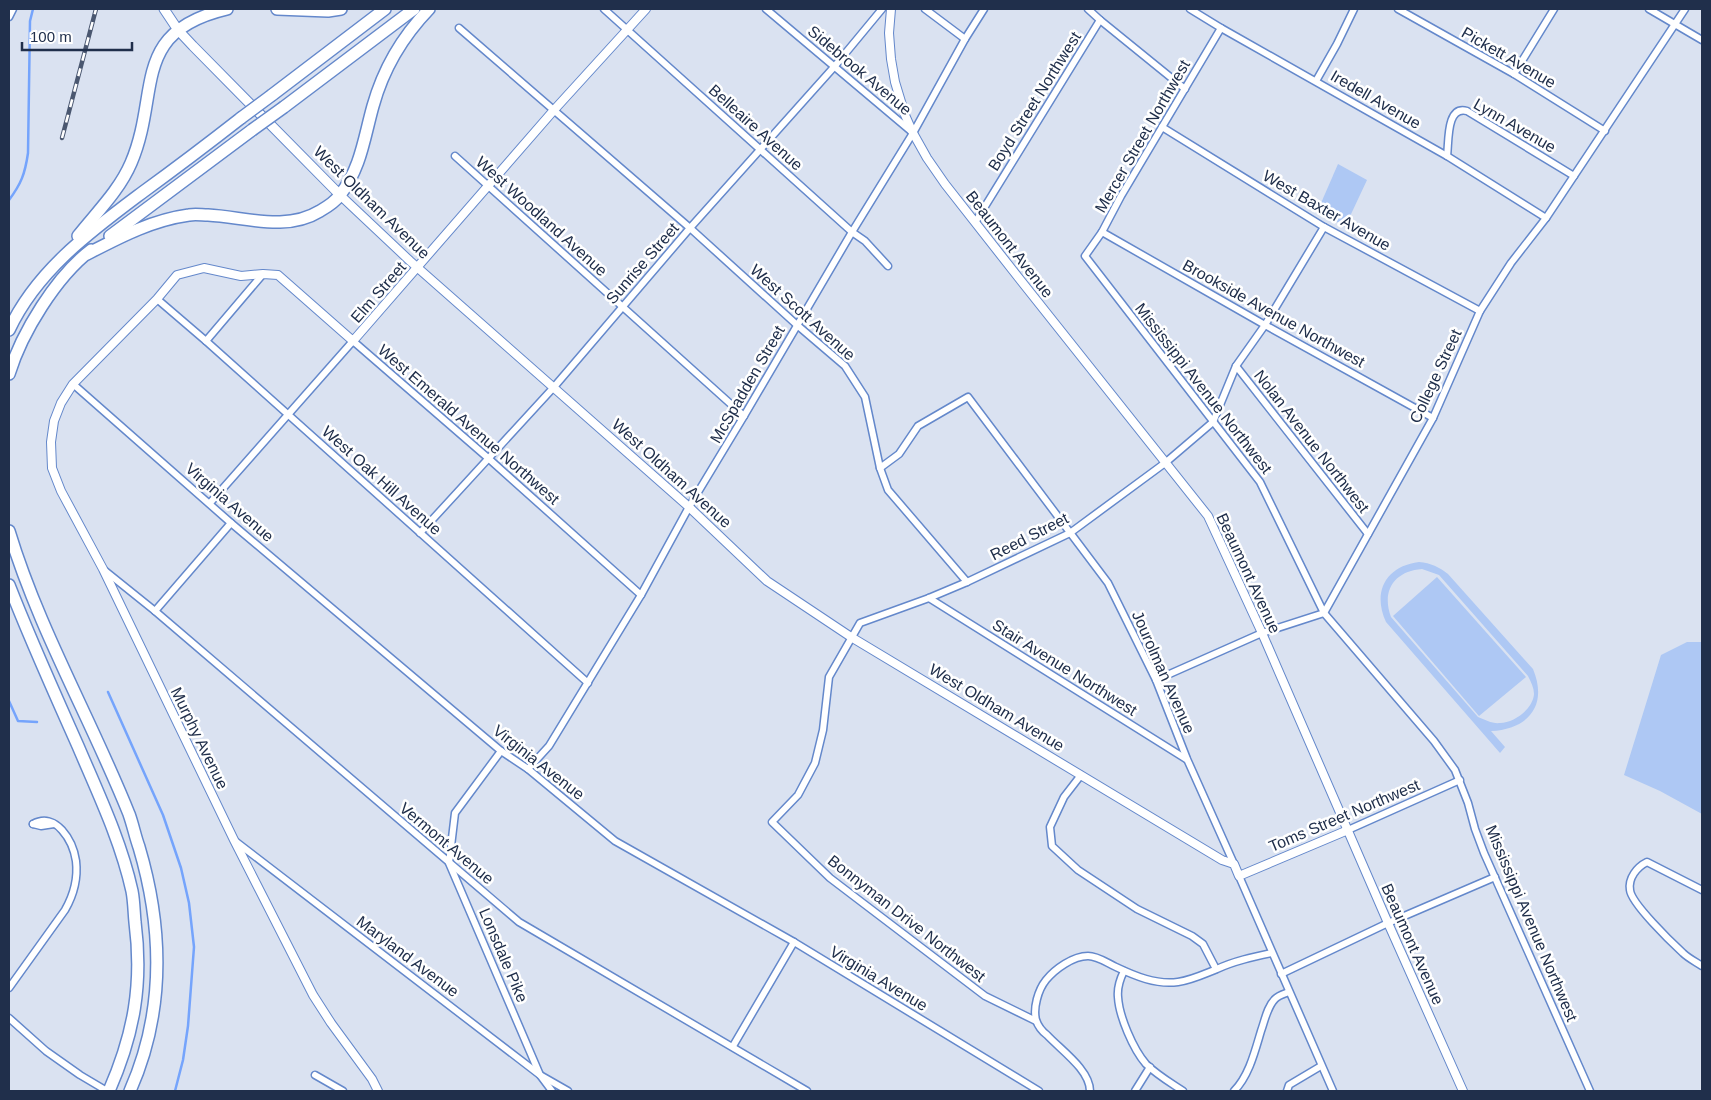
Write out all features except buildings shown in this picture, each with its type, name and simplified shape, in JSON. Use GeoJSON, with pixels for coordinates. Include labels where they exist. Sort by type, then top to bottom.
{"type":"FeatureCollection","features":[{"type":"Feature","properties":{"kind":"highway"},"geometry":{"type":"LineString","coordinates":[[9,330],[15,316],[33,289],[116,190],[131,164],[141,133],[149,79],[160,51],[178,30],[214,12],[227,9]]}},
{"type":"Feature","properties":{"kind":"highway"},"geometry":{"type":"LineString","coordinates":[[277,9],[328,11],[341,9]]}},
{"type":"Feature","properties":{"kind":"highway"},"geometry":{"type":"LineString","coordinates":[[61,257],[94,228],[385,9]]}},
{"type":"Feature","properties":{"kind":"highway"},"geometry":{"type":"LineString","coordinates":[[9,374],[14,359],[33,320],[60,282],[87,254],[414,9]]}},
{"type":"Feature","properties":{"kind":"highway"},"geometry":{"type":"LineString","coordinates":[[87,254],[132,231],[162,220],[192,214],[228,216],[274,223],[295,222],[312,216],[329,206],[340,195],[356,168],[364,146],[373,106],[385,72],[400,46],[420,18],[429,9]]}},
{"type":"Feature","properties":{"kind":"highway"},"geometry":{"type":"LineString","coordinates":[[9,531],[17,558],[45,627],[129,815],[144,866],[153,908],[157,959],[156,996],[145,1048],[130,1091]]}},
{"type":"Feature","properties":{"kind":"highway"},"geometry":{"type":"LineString","coordinates":[[9,586],[96,787],[119,847],[132,892],[138,946],[137,998],[132,1028],[120,1068],[108,1091]]}},
{"type":"Feature","properties":{"kind":"main road","name":"West Oldham Avenue"},"geometry":{"type":"LineString","coordinates":[[164,9],[178,30],[340,195]]}},
{"type":"Feature","properties":{"kind":"street"},"geometry":{"type":"LineString","coordinates":[[9,17],[13,9]]}},
{"type":"Feature","properties":{"kind":"street","name":"Belleaire Avenue"},"geometry":{"type":"LineString","coordinates":[[604,9],[852,232],[865,241],[888,266]]}},
{"type":"Feature","properties":{"kind":"street","name":"Elm Street"},"geometry":{"type":"LineString","coordinates":[[210,503],[554,110],[646,9]]}},
{"type":"Feature","properties":{"kind":"street","name":"Sidebrook Avenue"},"geometry":{"type":"LineString","coordinates":[[766,9],[913,133]]}},
{"type":"Feature","properties":{"kind":"street","name":"Sunrise Street"},"geometry":{"type":"LineString","coordinates":[[420,533],[554,387],[690,228],[834,67],[882,9]]}},
{"type":"Feature","properties":{"kind":"street","name":"Beaumont Avenue"},"geometry":{"type":"LineString","coordinates":[[891,9],[889,33],[895,82],[913,133],[927,158],[945,184],[1208,516],[1262,633],[1463,1091]]}},
{"type":"Feature","properties":{"kind":"street"},"geometry":{"type":"LineString","coordinates":[[925,9],[964,39]]}},
{"type":"Feature","properties":{"kind":"street","name":"McSpadden Street"},"geometry":{"type":"LineString","coordinates":[[528,770],[549,746],[641,595],[689,507],[913,133],[964,39],[984,9]]}},
{"type":"Feature","properties":{"kind":"street"},"geometry":{"type":"LineString","coordinates":[[1088,9],[1185,89]]}},
{"type":"Feature","properties":{"kind":"street","name":"Iredell Avenue"},"geometry":{"type":"LineString","coordinates":[[1190,9],[1447,156],[1546,218]]}},
{"type":"Feature","properties":{"kind":"street"},"geometry":{"type":"LineString","coordinates":[[1316,81],[1354,9]]}},
{"type":"Feature","properties":{"kind":"street"},"geometry":{"type":"LineString","coordinates":[[1514,74],[1554,9]]}},
{"type":"Feature","properties":{"kind":"street"},"geometry":{"type":"LineString","coordinates":[[1649,9],[1702,40]]}},
{"type":"Feature","properties":{"kind":"street","name":"College Street"},"geometry":{"type":"LineString","coordinates":[[1324,613],[1433,418],[1480,311],[1511,263],[1546,218],[1685,9]]}},
{"type":"Feature","properties":{"kind":"street","name":"Pickett Avenue"},"geometry":{"type":"LineString","coordinates":[[1401,10],[1514,74],[1605,131]]}},
{"type":"Feature","properties":{"kind":"street","name":"Boyd Street Northwest"},"geometry":{"type":"LineString","coordinates":[[976,222],[1100,20]]}},
{"type":"Feature","properties":{"kind":"street","name":"West Scott Avenue"},"geometry":{"type":"LineString","coordinates":[[459,28],[690,228],[845,366],[865,397],[880,468],[888,490],[967,582]]}},
{"type":"Feature","properties":{"kind":"street","name":"Mercer Street Northwest"},"geometry":{"type":"LineString","coordinates":[[1085,256],[1102,232],[1121,196],[1221,28]]}},
{"type":"Feature","properties":{"kind":"street","name":"Lynn Avenue"},"geometry":{"type":"LineString","coordinates":[[1447,156],[1451,118],[1457,110],[1461,110],[1574,176]]}},
{"type":"Feature","properties":{"kind":"street","name":"West Baxter Avenue"},"geometry":{"type":"LineString","coordinates":[[1162,126],[1324,227],[1480,311]]}},
{"type":"Feature","properties":{"kind":"street","name":"West Woodland Avenue"},"geometry":{"type":"LineString","coordinates":[[455,156],[744,416]]}},
{"type":"Feature","properties":{"kind":"street","name":"West Oldham Avenue"},"geometry":{"type":"LineString","coordinates":[[340,195],[417,268],[689,507],[767,580],[851,638],[1222,860],[1234,864]]}},
{"type":"Feature","properties":{"kind":"street","name":"Reed Street"},"geometry":{"type":"LineString","coordinates":[[772,822],[798,795],[815,764],[823,730],[829,676],[860,623],[967,582],[1070,533],[1165,463],[1213,422],[1236,366],[1324,227]]}},
{"type":"Feature","properties":{"kind":"street","name":"Brookside Avenue Northwest"},"geometry":{"type":"LineString","coordinates":[[1102,232],[1433,418]]}},
{"type":"Feature","properties":{"kind":"street","name":"Mississippi Avenue Northwest"},"geometry":{"type":"LineString","coordinates":[[1085,256],[1260,482],[1324,613],[1434,742],[1455,770],[1460,780],[1475,829],[1495,877],[1590,1091]]}},
{"type":"Feature","properties":{"kind":"street","name":"Murphy Avenue"},"geometry":{"type":"LineString","coordinates":[[278,275],[241,276],[204,268],[177,275],[157,299],[73,384],[61,403],[54,421],[51,442],[52,468],[61,491],[103,569],[234,840],[313,994],[331,1023],[372,1079],[378,1091]]}},
{"type":"Feature","properties":{"kind":"street"},"geometry":{"type":"LineString","coordinates":[[206,341],[263,274]]}},
{"type":"Feature","properties":{"kind":"street","name":"West Emerald Avenue Northwest"},"geometry":{"type":"LineString","coordinates":[[278,275],[488,458],[641,595]]}},
{"type":"Feature","properties":{"kind":"street","name":"West Oak Hill Avenue"},"geometry":{"type":"LineString","coordinates":[[157,299],[588,683]]}},
{"type":"Feature","properties":{"kind":"street","name":"Nolan Avenue Northwest"},"geometry":{"type":"LineString","coordinates":[[1236,366],[1368,534]]}},
{"type":"Feature","properties":{"kind":"street","name":"Virginia Avenue"},"geometry":{"type":"LineString","coordinates":[[73,384],[231,523],[501,750],[615,841],[794,942],[1040,1091]]}},
{"type":"Feature","properties":{"kind":"street","name":"Jourolman Avenue"},"geometry":{"type":"LineString","coordinates":[[880,468],[899,454],[918,426],[968,397],[1108,583],[1156,680],[1187,759],[1333,1091]]}},
{"type":"Feature","properties":{"kind":"street"},"geometry":{"type":"LineString","coordinates":[[155,611],[231,523]]}},
{"type":"Feature","properties":{"kind":"street","name":"Vermont Avenue"},"geometry":{"type":"LineString","coordinates":[[103,569],[155,611],[519,922],[807,1091]]}},
{"type":"Feature","properties":{"kind":"street","name":"Stair Avenue Northwest"},"geometry":{"type":"LineString","coordinates":[[928,598],[1187,759]]}},
{"type":"Feature","properties":{"kind":"street"},"geometry":{"type":"LineString","coordinates":[[1156,680],[1262,633],[1324,613]]}},
{"type":"Feature","properties":{"kind":"street"},"geometry":{"type":"LineString","coordinates":[[449,863],[455,813],[501,750]]}},
{"type":"Feature","properties":{"kind":"street"},"geometry":{"type":"LineString","coordinates":[[1081,775],[1064,797],[1050,827],[1052,846],[1085,875],[1137,908],[1192,936],[1203,944],[1216,969]]}},
{"type":"Feature","properties":{"kind":"street","name":"Toms Street Northwest"},"geometry":{"type":"LineString","coordinates":[[1239,876],[1460,780]]}},
{"type":"Feature","properties":{"kind":"street","name":"Bonnyman Drive Northwest"},"geometry":{"type":"LineString","coordinates":[[772,822],[830,878],[985,996],[1036,1021]]}},
{"type":"Feature","properties":{"kind":"street"},"geometry":{"type":"LineString","coordinates":[[9,988],[72,898],[76,862],[69,842],[64,833],[55,824]]}},
{"type":"Feature","properties":{"kind":"street","name":"Maryland Avenue"},"geometry":{"type":"LineString","coordinates":[[234,840],[540,1075],[568,1091]]}},
{"type":"Feature","properties":{"kind":"street"},"geometry":{"type":"LineString","coordinates":[[1702,890],[1647,862],[1635,871],[1630,881],[1629,889],[1640,908],[1684,954],[1702,966]]}},
{"type":"Feature","properties":{"kind":"street","name":"Lonsdale Pike"},"geometry":{"type":"LineString","coordinates":[[449,863],[540,1075],[552,1091]]}},
{"type":"Feature","properties":{"kind":"street"},"geometry":{"type":"LineString","coordinates":[[1281,974],[1388,923],[1495,877]]}},
{"type":"Feature","properties":{"kind":"street"},"geometry":{"type":"LineString","coordinates":[[733,1046],[794,942]]}},
{"type":"Feature","properties":{"kind":"street"},"geometry":{"type":"LineString","coordinates":[[1090,1091],[1084,1071],[1043,1031],[1036,1021],[1037,1001],[1041,988],[1050,976],[1064,964],[1087,956],[1098,958],[1124,971],[1163,983],[1191,980],[1238,961],[1272,953]]}},
{"type":"Feature","properties":{"kind":"street"},"geometry":{"type":"LineString","coordinates":[[1124,971],[1119,983],[1120,1014],[1137,1051],[1150,1067],[1183,1091]]}},
{"type":"Feature","properties":{"kind":"street"},"geometry":{"type":"LineString","coordinates":[[1234,1091],[1242,1082],[1256,1051],[1267,1013],[1274,1000],[1289,992]]}},
{"type":"Feature","properties":{"kind":"street"},"geometry":{"type":"LineString","coordinates":[[9,1018],[46,1051],[80,1075],[108,1091]]}},
{"type":"Feature","properties":{"kind":"street"},"geometry":{"type":"LineString","coordinates":[[1287,1091],[1289,1085],[1321,1066]]}},
{"type":"Feature","properties":{"kind":"street"},"geometry":{"type":"LineString","coordinates":[[1135,1091],[1150,1067]]}},
{"type":"Feature","properties":{"kind":"street"},"geometry":{"type":"LineString","coordinates":[[315,1075],[343,1091]]}},
{"type":"Feature","properties":{"kind":"shaded area"},"geometry":{"type":"Polygon","coordinates":[[[1338,164],[1367,180],[1345,227],[1318,210],[1338,164]]]}},
{"type":"Feature","properties":{"kind":"shaded area"},"geometry":{"type":"Polygon","coordinates":[[[1427,563],[1438,567],[1448,574],[1533,669],[1538,694],[1532,713],[1516,726],[1491,731],[1505,747],[1500,753],[1386,622],[1381,601],[1385,582],[1390,575],[1408,564],[1427,563]],[[1422,569],[1404,574],[1398,578],[1389,590],[1388,607],[1391,617],[1478,717],[1497,723],[1517,718],[1533,700],[1534,694],[1528,676],[1439,575],[1422,569]]]}},
{"type":"Feature","properties":{"kind":"shaded area"},"geometry":{"type":"Polygon","coordinates":[[[1437,577],[1526,677],[1479,716],[1393,616],[1437,577]]]}},
{"type":"Feature","properties":{"kind":"shaded area"},"geometry":{"type":"Polygon","coordinates":[[[1687,642],[1702,642],[1702,814],[1660,791],[1624,775],[1661,655],[1687,642]]]}},
{"type":"Feature","properties":{"kind":"waterway"},"geometry":{"type":"LineString","coordinates":[[9,200],[22,178],[28,153],[30,21],[33,9]]}},
{"type":"Feature","properties":{"kind":"waterway"},"geometry":{"type":"LineString","coordinates":[[108,692],[163,815],[181,868],[189,903],[194,947],[188,1026],[183,1060],[175,1091]]}},
{"type":"Feature","properties":{"kind":"waterway"},"geometry":{"type":"LineString","coordinates":[[9,701],[18,721],[37,722]]}},
{"type":"Feature","properties":{"kind":"railway"},"geometry":{"type":"LineString","coordinates":[[62,138],[96,9]]}}]}
